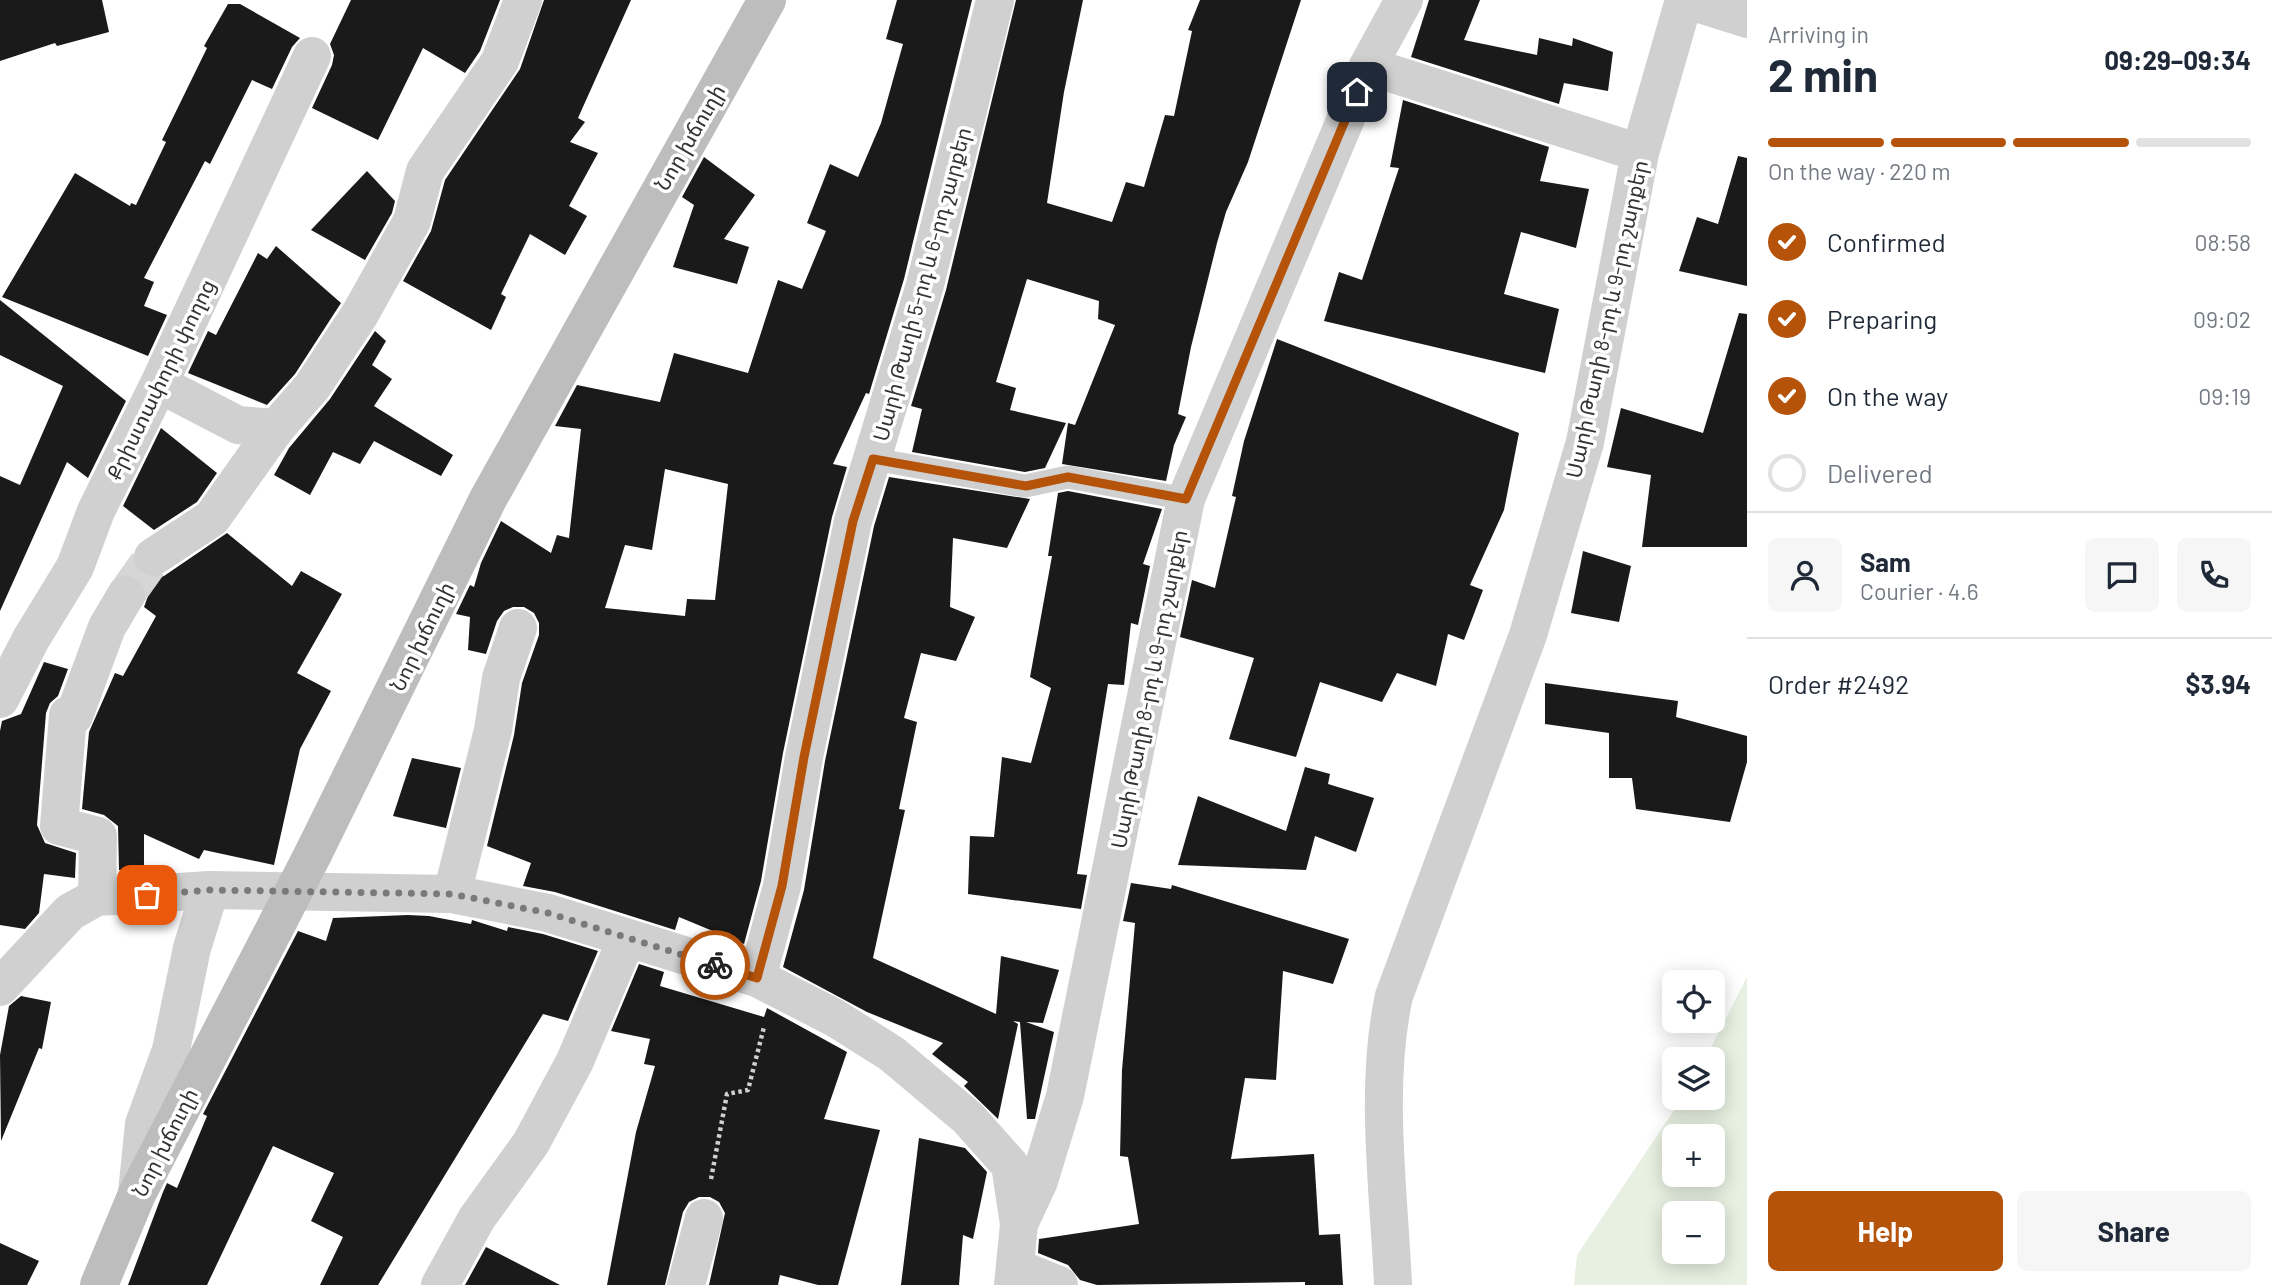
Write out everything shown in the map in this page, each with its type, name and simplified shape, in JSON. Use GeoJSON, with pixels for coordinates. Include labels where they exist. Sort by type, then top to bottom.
{"type":"FeatureCollection","features":[{"type":"Feature","properties":{"kind":"main road","name":"Նոր խճուղի"},"geometry":{"type":"LineString","coordinates":[[99,1285],[137,1194],[313,853],[488,499],[767,0]]}},
{"type":"Feature","properties":{"kind":"street"},"geometry":{"type":"LineString","coordinates":[[153,557],[212,518],[276,428],[312,387],[360,314],[412,221],[425,171],[500,61],[523,0]]}},
{"type":"Feature","properties":{"kind":"street","name":"Սարի Թաղի 5-րդ և 6-րդ շարքեր"},"geometry":{"type":"LineString","coordinates":[[765,983],[804,757],[853,521],[925,285],[995,0]]}},
{"type":"Feature","properties":{"kind":"street","name":"Սարի Թաղի 8-րդ և 9-րդ շարքեր"},"geometry":{"type":"LineString","coordinates":[[1015,1276],[1019,1224],[1039,1181],[1065,1096],[1186,499],[1368,66],[1404,0]]}},
{"type":"Feature","properties":{"kind":"street"},"geometry":{"type":"LineString","coordinates":[[1686,0],[1747,19]]}},
{"type":"Feature","properties":{"kind":"street","name":"Սարի Թաղի 8-րդ և 9-րդ շարքեր"},"geometry":{"type":"LineString","coordinates":[[1393,1285],[1385,1086],[1388,1024],[1394,996],[1528,635],[1585,442],[1640,153],[1686,0]]}},
{"type":"Feature","properties":{"kind":"street","name":"Քրիստափորի փողոց"},"geometry":{"type":"LineString","coordinates":[[0,699],[31,639],[75,567],[96,511],[159,384],[312,56]]}},
{"type":"Feature","properties":{"kind":"street"},"geometry":{"type":"LineString","coordinates":[[1368,66],[1640,153]]}},
{"type":"Feature","properties":{"kind":"street"},"geometry":{"type":"LineString","coordinates":[[159,384],[239,425],[276,428]]}},
{"type":"Feature","properties":{"kind":"street"},"geometry":{"type":"LineString","coordinates":[[97,897],[98,836],[59,826],[68,715],[74,716],[107,627],[126,595]]}},
{"type":"Feature","properties":{"kind":"street"},"geometry":{"type":"LineString","coordinates":[[452,894],[493,730],[504,668],[518,628]]}},
{"type":"Feature","properties":{"kind":"street"},"geometry":{"type":"LineString","coordinates":[[0,987],[70,912],[97,897],[210,890],[452,894],[548,913],[765,983],[835,1018],[892,1054],[968,1118],[1010,1165],[1019,1224]]}},
{"type":"Feature","properties":{"kind":"street"},"geometry":{"type":"LineString","coordinates":[[137,1194],[144,1124],[171,1050],[192,948],[210,890]]}},
{"type":"Feature","properties":{"kind":"street"},"geometry":{"type":"LineString","coordinates":[[440,1285],[477,1218],[531,1143],[575,1061],[626,940]]}},
{"type":"Feature","properties":{"kind":"street"},"geometry":{"type":"LineString","coordinates":[[686,1285],[704,1218]]}},
{"type":"Feature","properties":{"kind":"street"},"geometry":{"type":"LineString","coordinates":[[1015,1276],[1059,1285]]}},
{"type":"Feature","properties":{"kind":"lane"},"geometry":{"type":"LineString","coordinates":[[873,459],[1026,486],[1068,477],[1186,499]]}},
{"type":"Feature","properties":{"kind":"path"},"geometry":{"type":"LineString","coordinates":[[704,1218],[727,1094],[748,1090],[765,983]]}},
{"type":"Feature","properties":{"kind":"green space"},"geometry":{"type":"Polygon","coordinates":[[[1747,977],[1747,1285],[1574,1285],[1577,1255],[1662,1128],[1662,1187],[1725,1187],[1725,1124],[1665,1124],[1674,1110],[1725,1110],[1725,1047],[1711,1047],[1718,1033],[1725,1033],[1725,1020],[1747,977]]]}},
{"type":"Feature","properties":{"kind":"building"},"geometry":{"type":"Polygon","coordinates":[[[0,0],[102,0],[109,32],[57,46],[55,43],[0,61],[0,0]]]}},
{"type":"Feature","properties":{"kind":"building"},"geometry":{"type":"Polygon","coordinates":[[[351,0],[500,0],[480,51],[465,73],[423,48],[378,140],[312,108],[332,65],[334,55],[330,44],[351,0]]]}},
{"type":"Feature","properties":{"kind":"building"},"geometry":{"type":"Polygon","coordinates":[[[544,0],[631,0],[578,118],[585,122],[570,142],[598,153],[569,206],[587,216],[565,255],[530,234],[501,294],[506,297],[491,330],[403,281],[431,231],[445,180],[520,69],[544,0]]]}},
{"type":"Feature","properties":{"kind":"building"},"geometry":{"type":"Polygon","coordinates":[[[897,0],[972,0],[904,279],[869,394],[866,393],[833,464],[847,467],[832,517],[783,753],[761,881],[744,944],[679,917],[675,930],[555,892],[523,886],[531,863],[487,846],[514,735],[522,683],[539,635],[539,623],[534,613],[524,607],[513,607],[504,611],[497,621],[486,654],[468,650],[470,617],[456,614],[470,585],[474,587],[481,563],[501,521],[551,553],[557,535],[569,538],[581,429],[555,426],[577,385],[660,402],[674,353],[748,373],[778,280],[802,289],[826,231],[807,223],[830,164],[858,177],[881,123],[903,44],[886,39],[897,0]],[[665,469],[652,550],[625,545],[605,608],[685,616],[687,599],[715,600],[728,484],[665,469]]]}},
{"type":"Feature","properties":{"kind":"building"},"geometry":{"type":"Polygon","coordinates":[[[1016,0],[1083,0],[1064,92],[1047,203],[1112,222],[1126,182],[1144,187],[1165,115],[1174,116],[1192,31],[1188,30],[1200,0],[1301,0],[1248,162],[1226,212],[1217,243],[1191,347],[1178,414],[1186,417],[1174,445],[1166,481],[1062,464],[1068,423],[1075,425],[1115,325],[1098,319],[1099,301],[1027,279],[996,382],[1016,388],[1010,410],[1066,423],[1045,468],[1025,472],[912,452],[922,409],[911,406],[946,290],[1016,0]]]}},
{"type":"Feature","properties":{"kind":"building"},"geometry":{"type":"Polygon","coordinates":[[[1429,0],[1480,0],[1464,40],[1537,55],[1539,38],[1572,46],[1573,38],[1613,52],[1608,91],[1564,83],[1559,104],[1411,57],[1429,0]]]}},
{"type":"Feature","properties":{"kind":"building"},"geometry":{"type":"Polygon","coordinates":[[[228,4],[240,4],[300,38],[292,47],[272,89],[252,80],[210,164],[205,161],[144,278],[154,282],[144,306],[167,315],[148,356],[2,297],[75,173],[130,206],[131,203],[136,205],[166,142],[162,140],[207,48],[204,46],[228,4]]]}},
{"type":"Feature","properties":{"kind":"building"},"geometry":{"type":"Polygon","coordinates":[[[1403,100],[1549,147],[1540,181],[1589,189],[1576,248],[1521,232],[1504,294],[1559,309],[1545,373],[1324,321],[1339,272],[1362,280],[1399,168],[1390,167],[1403,100]]]}},
{"type":"Feature","properties":{"kind":"building"},"geometry":{"type":"Polygon","coordinates":[[[1738,156],[1747,158],[1747,286],[1679,271],[1697,217],[1718,224],[1738,156]]]}},
{"type":"Feature","properties":{"kind":"building"},"geometry":{"type":"Polygon","coordinates":[[[704,157],[755,195],[724,239],[749,247],[737,284],[673,267],[694,205],[682,197],[704,157]]]}},
{"type":"Feature","properties":{"kind":"building"},"geometry":{"type":"Polygon","coordinates":[[[367,171],[395,201],[392,213],[365,260],[311,230],[367,171]]]}},
{"type":"Feature","properties":{"kind":"building"},"geometry":{"type":"Polygon","coordinates":[[[276,246],[341,303],[295,374],[267,405],[188,373],[208,331],[216,335],[258,253],[267,259],[276,246]]]}},
{"type":"Feature","properties":{"kind":"building"},"geometry":{"type":"Polygon","coordinates":[[[0,300],[126,401],[88,478],[67,462],[0,611],[0,476],[20,485],[63,386],[0,355],[0,300]]]}},
{"type":"Feature","properties":{"kind":"building"},"geometry":{"type":"Polygon","coordinates":[[[1739,313],[1747,314],[1747,547],[1642,547],[1651,475],[1607,467],[1621,408],[1703,433],[1739,313]]]}},
{"type":"Feature","properties":{"kind":"building"},"geometry":{"type":"Polygon","coordinates":[[[375,331],[386,341],[372,365],[392,379],[374,406],[453,455],[441,476],[374,441],[360,464],[333,452],[310,495],[274,475],[289,448],[330,399],[375,331]]]}},
{"type":"Feature","properties":{"kind":"building"},"geometry":{"type":"Polygon","coordinates":[[[1277,339],[1519,433],[1504,510],[1470,585],[1483,590],[1464,640],[1448,634],[1436,686],[1397,673],[1382,702],[1320,682],[1296,757],[1229,739],[1254,658],[1180,637],[1192,580],[1215,588],[1236,497],[1232,496],[1244,441],[1277,339]]]}},
{"type":"Feature","properties":{"kind":"building"},"geometry":{"type":"Polygon","coordinates":[[[161,428],[217,473],[197,502],[154,530],[123,506],[161,428]]]}},
{"type":"Feature","properties":{"kind":"building"},"geometry":{"type":"Polygon","coordinates":[[[889,477],[1030,499],[1007,548],[953,538],[950,607],[975,617],[956,661],[921,653],[904,718],[917,722],[899,809],[905,810],[873,958],[996,1014],[1001,956],[1059,970],[1043,1023],[1026,1022],[1054,1032],[1035,1119],[1027,1119],[1020,1022],[1013,1021],[1018,1024],[998,1119],[964,1086],[968,1082],[932,1054],[943,1043],[867,1012],[783,967],[804,890],[825,761],[874,526],[889,477]]]}},
{"type":"Feature","properties":{"kind":"building"},"geometry":{"type":"Polygon","coordinates":[[[1068,491],[1162,509],[1143,564],[1150,566],[1138,625],[1131,623],[1124,685],[1108,684],[1077,874],[1087,875],[1081,909],[968,894],[970,836],[994,837],[1002,757],[1031,763],[1051,688],[1030,677],[1052,556],[1048,556],[1058,493],[1068,491]]]}},
{"type":"Feature","properties":{"kind":"building"},"geometry":{"type":"Polygon","coordinates":[[[227,533],[292,586],[301,571],[342,594],[297,673],[331,691],[300,749],[274,865],[204,850],[199,859],[144,834],[144,869],[119,870],[118,826],[104,815],[82,809],[89,732],[115,673],[123,676],[156,616],[144,607],[148,596],[145,584],[137,576],[123,574],[132,561],[135,570],[144,577],[154,579],[164,576],[227,533]]]}},
{"type":"Feature","properties":{"kind":"building"},"geometry":{"type":"Polygon","coordinates":[[[1583,551],[1631,566],[1619,622],[1571,613],[1583,551]]]}},
{"type":"Feature","properties":{"kind":"building"},"geometry":{"type":"Polygon","coordinates":[[[44,662],[68,669],[58,696],[50,703],[46,713],[37,825],[45,843],[76,853],[75,878],[44,874],[39,913],[25,929],[0,925],[0,731],[2,721],[21,714],[44,662]]]}},
{"type":"Feature","properties":{"kind":"building"},"geometry":{"type":"Polygon","coordinates":[[[1545,683],[1678,701],[1676,717],[1747,736],[1747,762],[1730,822],[1636,809],[1632,778],[1609,778],[1609,733],[1545,724],[1545,683]]]}},
{"type":"Feature","properties":{"kind":"building"},"geometry":{"type":"Polygon","coordinates":[[[412,758],[461,768],[446,828],[393,816],[412,758]]]}},
{"type":"Feature","properties":{"kind":"building"},"geometry":{"type":"Polygon","coordinates":[[[1305,767],[1330,774],[1328,784],[1374,798],[1356,852],[1315,836],[1306,870],[1178,865],[1198,796],[1286,831],[1305,767]]]}},
{"type":"Feature","properties":{"kind":"building"},"geometry":{"type":"Polygon","coordinates":[[[1131,883],[1171,889],[1172,885],[1349,939],[1333,984],[1283,971],[1276,1080],[1245,1078],[1231,1159],[1314,1154],[1319,1235],[1340,1234],[1343,1285],[1305,1285],[1305,1282],[1097,1285],[1080,1280],[1068,1265],[1038,1253],[1039,1239],[1139,1224],[1128,1157],[1120,1156],[1122,1070],[1135,923],[1123,921],[1131,883]]]}},
{"type":"Feature","properties":{"kind":"building"},"geometry":{"type":"Polygon","coordinates":[[[408,915],[471,924],[472,920],[507,931],[508,927],[543,934],[598,951],[568,1021],[543,1014],[378,1285],[320,1285],[343,1237],[311,1221],[334,1173],[273,1146],[207,1285],[128,1285],[167,1183],[177,1188],[207,1116],[203,1114],[298,931],[326,941],[333,918],[408,915]]]}},
{"type":"Feature","properties":{"kind":"building"},"geometry":{"type":"Polygon","coordinates":[[[639,964],[664,972],[660,986],[764,1017],[767,1008],[847,1052],[824,1119],[880,1130],[838,1285],[818,1285],[780,1275],[778,1285],[709,1285],[725,1213],[719,1202],[710,1197],[699,1197],[689,1202],[683,1212],[665,1285],[607,1285],[636,1132],[655,1066],[644,1064],[650,1039],[611,1031],[639,964]]]}},
{"type":"Feature","properties":{"kind":"building"},"geometry":{"type":"Polygon","coordinates":[[[21,996],[51,1002],[42,1049],[39,1048],[1,1141],[0,1055],[9,1006],[21,996]]]}},
{"type":"Feature","properties":{"kind":"building"},"geometry":{"type":"Polygon","coordinates":[[[919,1138],[965,1148],[987,1172],[973,1239],[963,1235],[959,1285],[901,1285],[919,1138]]]}},
{"type":"Feature","properties":{"kind":"building"},"geometry":{"type":"Polygon","coordinates":[[[0,1243],[39,1261],[27,1285],[0,1285],[0,1243]]]}},
{"type":"Feature","properties":{"kind":"building"},"geometry":{"type":"Polygon","coordinates":[[[486,1247],[560,1285],[465,1285],[486,1247]]]}},
{"type":"Feature","properties":{"kind":"tunnel"},"geometry":{"type":"LineString","coordinates":[[126,595],[153,557]]}},
{"type":"Feature","properties":{"kind":"way so far"},"geometry":{"type":"LineString","coordinates":[[147,895],[210,890],[323,894],[452,894],[548,913],[626,940],[715,965]]}},
{"type":"Feature","properties":{"kind":"route"},"geometry":{"type":"LineString","coordinates":[[715,965],[757,978],[782,886],[804,757],[853,521],[873,459],[1026,486],[1068,477],[1186,499],[1357,92]]}}]}
